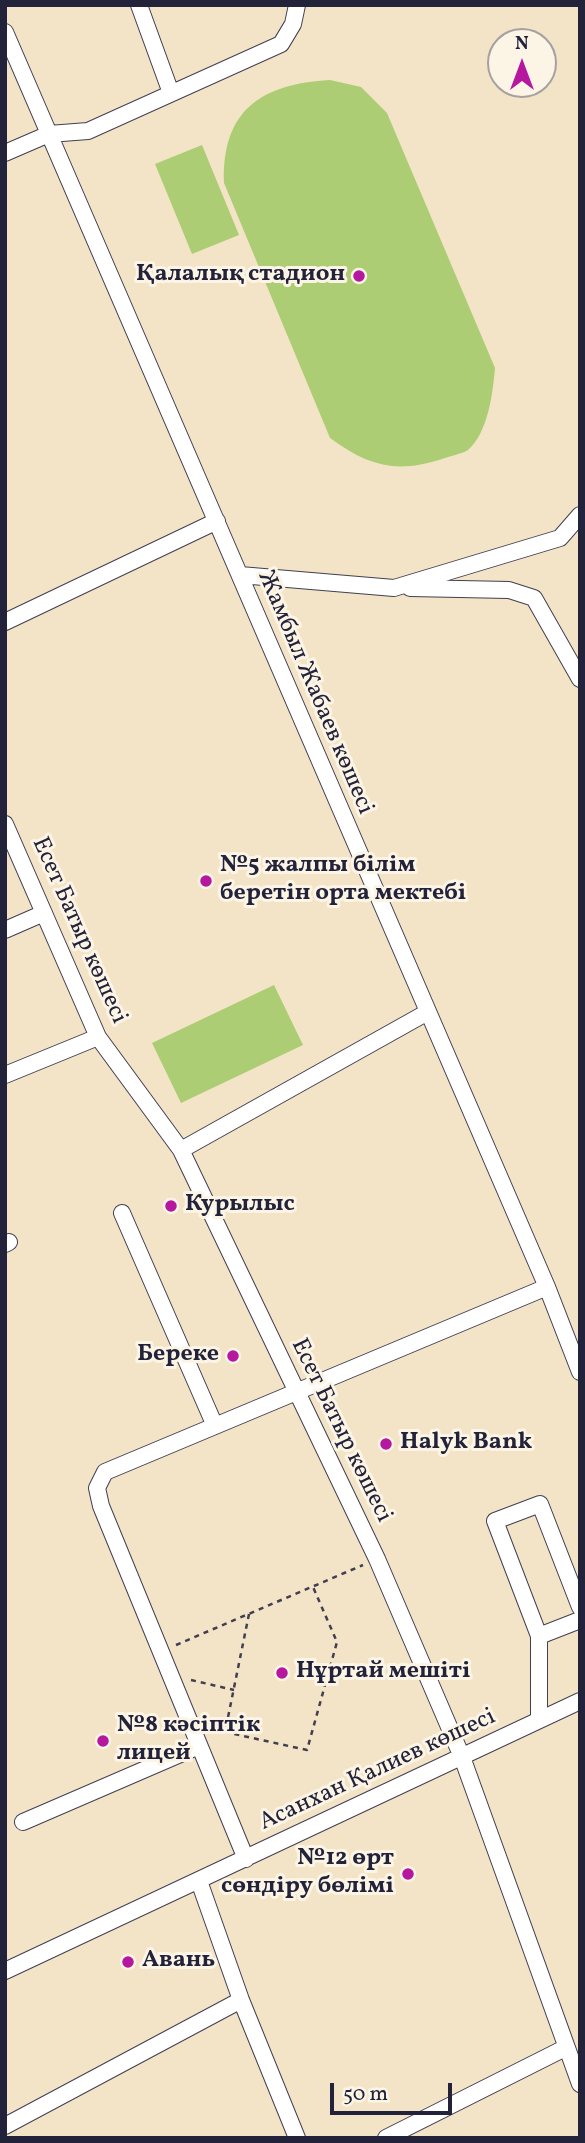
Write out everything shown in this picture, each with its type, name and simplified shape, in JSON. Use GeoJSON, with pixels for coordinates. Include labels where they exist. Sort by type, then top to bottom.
{"type":"FeatureCollection","features":[{"type":"Feature","properties":{"kind":"street"},"geometry":{"type":"LineString","coordinates":[[139,5],[171,93]]}},
{"type":"Feature","properties":{"kind":"street"},"geometry":{"type":"LineString","coordinates":[[5,153],[49,134],[88,131],[281,44],[293,24],[297,5]]}},
{"type":"Feature","properties":{"kind":"street","name":"Жамбыл Жабаев көшесі"},"geometry":{"type":"LineString","coordinates":[[5,32],[426,1013],[547,1287],[580,1372]]}},
{"type":"Feature","properties":{"kind":"street"},"geometry":{"type":"LineString","coordinates":[[394,588],[560,538],[580,515]]}},
{"type":"Feature","properties":{"kind":"street"},"geometry":{"type":"LineString","coordinates":[[5,622],[216,521]]}},
{"type":"Feature","properties":{"kind":"street"},"geometry":{"type":"LineString","coordinates":[[240,575],[394,588],[509,590],[534,597],[580,679]]}},
{"type":"Feature","properties":{"kind":"street","name":"Есет Батыр көшесі"},"geometry":{"type":"LineString","coordinates":[[5,824],[98,1037],[181,1150],[377,1559],[462,1757],[580,2084]]}},
{"type":"Feature","properties":{"kind":"street"},"geometry":{"type":"LineString","coordinates":[[5,930],[44,913]]}},
{"type":"Feature","properties":{"kind":"street"},"geometry":{"type":"LineString","coordinates":[[181,1150],[426,1013]]}},
{"type":"Feature","properties":{"kind":"street"},"geometry":{"type":"LineString","coordinates":[[5,1075],[98,1037]]}},
{"type":"Feature","properties":{"kind":"street"},"geometry":{"type":"LineString","coordinates":[[122,1213],[215,1426]]}},
{"type":"Feature","properties":{"kind":"street"},"geometry":{"type":"LineString","coordinates":[[246,1859],[101,1506],[97,1488],[105,1472],[547,1287]]}},
{"type":"Feature","properties":{"kind":"street"},"geometry":{"type":"LineString","coordinates":[[539,1720],[539,1636],[495,1521],[540,1504],[580,1607]]}},
{"type":"Feature","properties":{"kind":"street"},"geometry":{"type":"LineString","coordinates":[[539,1636],[580,1620]]}},
{"type":"Feature","properties":{"kind":"street","name":"Асанхан Қалиев көшесі"},"geometry":{"type":"LineString","coordinates":[[5,1971],[580,1701]]}},
{"type":"Feature","properties":{"kind":"street"},"geometry":{"type":"LineString","coordinates":[[23,1822],[198,1746]]}},
{"type":"Feature","properties":{"kind":"street"},"geometry":{"type":"LineString","coordinates":[[199,1881],[241,2000],[297,2138]]}},
{"type":"Feature","properties":{"kind":"street"},"geometry":{"type":"LineString","coordinates":[[5,2126],[241,2000]]}},
{"type":"Feature","properties":{"kind":"street"},"geometry":{"type":"LineString","coordinates":[[392,2136],[565,2048]]}},
{"type":"Feature","properties":{"kind":"path"},"geometry":{"type":"LineString","coordinates":[[160,1652],[377,1559]]}},
{"type":"Feature","properties":{"kind":"path"},"geometry":{"type":"LineString","coordinates":[[249,1614],[225,1732],[307,1750],[337,1642],[313,1587]]}},
{"type":"Feature","properties":{"kind":"path"},"geometry":{"type":"LineString","coordinates":[[170,1676],[234,1690]]}},
{"type":"Feature","properties":{"kind":"green space","name":"Қалалық стадион"},"geometry":{"type":"Polygon","coordinates":[[[330,80],[361,87],[387,113],[495,368],[485,423],[475,443],[462,453],[426,464],[383,465],[357,455],[330,438],[224,183],[225,158],[230,137],[238,119],[250,106],[266,95],[284,88],[330,80]]]}},
{"type":"Feature","properties":{"kind":"green space"},"geometry":{"type":"Polygon","coordinates":[[[202,145],[239,235],[192,254],[155,164],[202,145]]]}},
{"type":"Feature","properties":{"kind":"green space"},"geometry":{"type":"Polygon","coordinates":[[[274,985],[303,1045],[181,1103],[152,1043],[274,985]]]}},
{"type":"Feature","properties":{"kind":"place","name":"Қалалық стадион"},"geometry":{"type":"Point","coordinates":[359,276]}},
{"type":"Feature","properties":{"kind":"place","name":"№5 жалпы білім беретін орта мектебі"},"geometry":{"type":"Point","coordinates":[206,881]}},
{"type":"Feature","properties":{"kind":"place","name":"Курылыс"},"geometry":{"type":"Point","coordinates":[171,1206]}},
{"type":"Feature","properties":{"kind":"place","name":"Береке"},"geometry":{"type":"Point","coordinates":[233,1356]}},
{"type":"Feature","properties":{"kind":"place","name":"Halyk Bank"},"geometry":{"type":"Point","coordinates":[386,1444]}},
{"type":"Feature","properties":{"kind":"place","name":"Нұртай мешіті"},"geometry":{"type":"Point","coordinates":[282,1673]}},
{"type":"Feature","properties":{"kind":"place","name":"№8 кәсіптік лицей"},"geometry":{"type":"Point","coordinates":[103,1741]}},
{"type":"Feature","properties":{"kind":"place","name":"№12 өрт сөндіру бөлімі"},"geometry":{"type":"Point","coordinates":[408,1874]}},
{"type":"Feature","properties":{"kind":"place","name":"Авань"},"geometry":{"type":"Point","coordinates":[128,1962]}}]}
